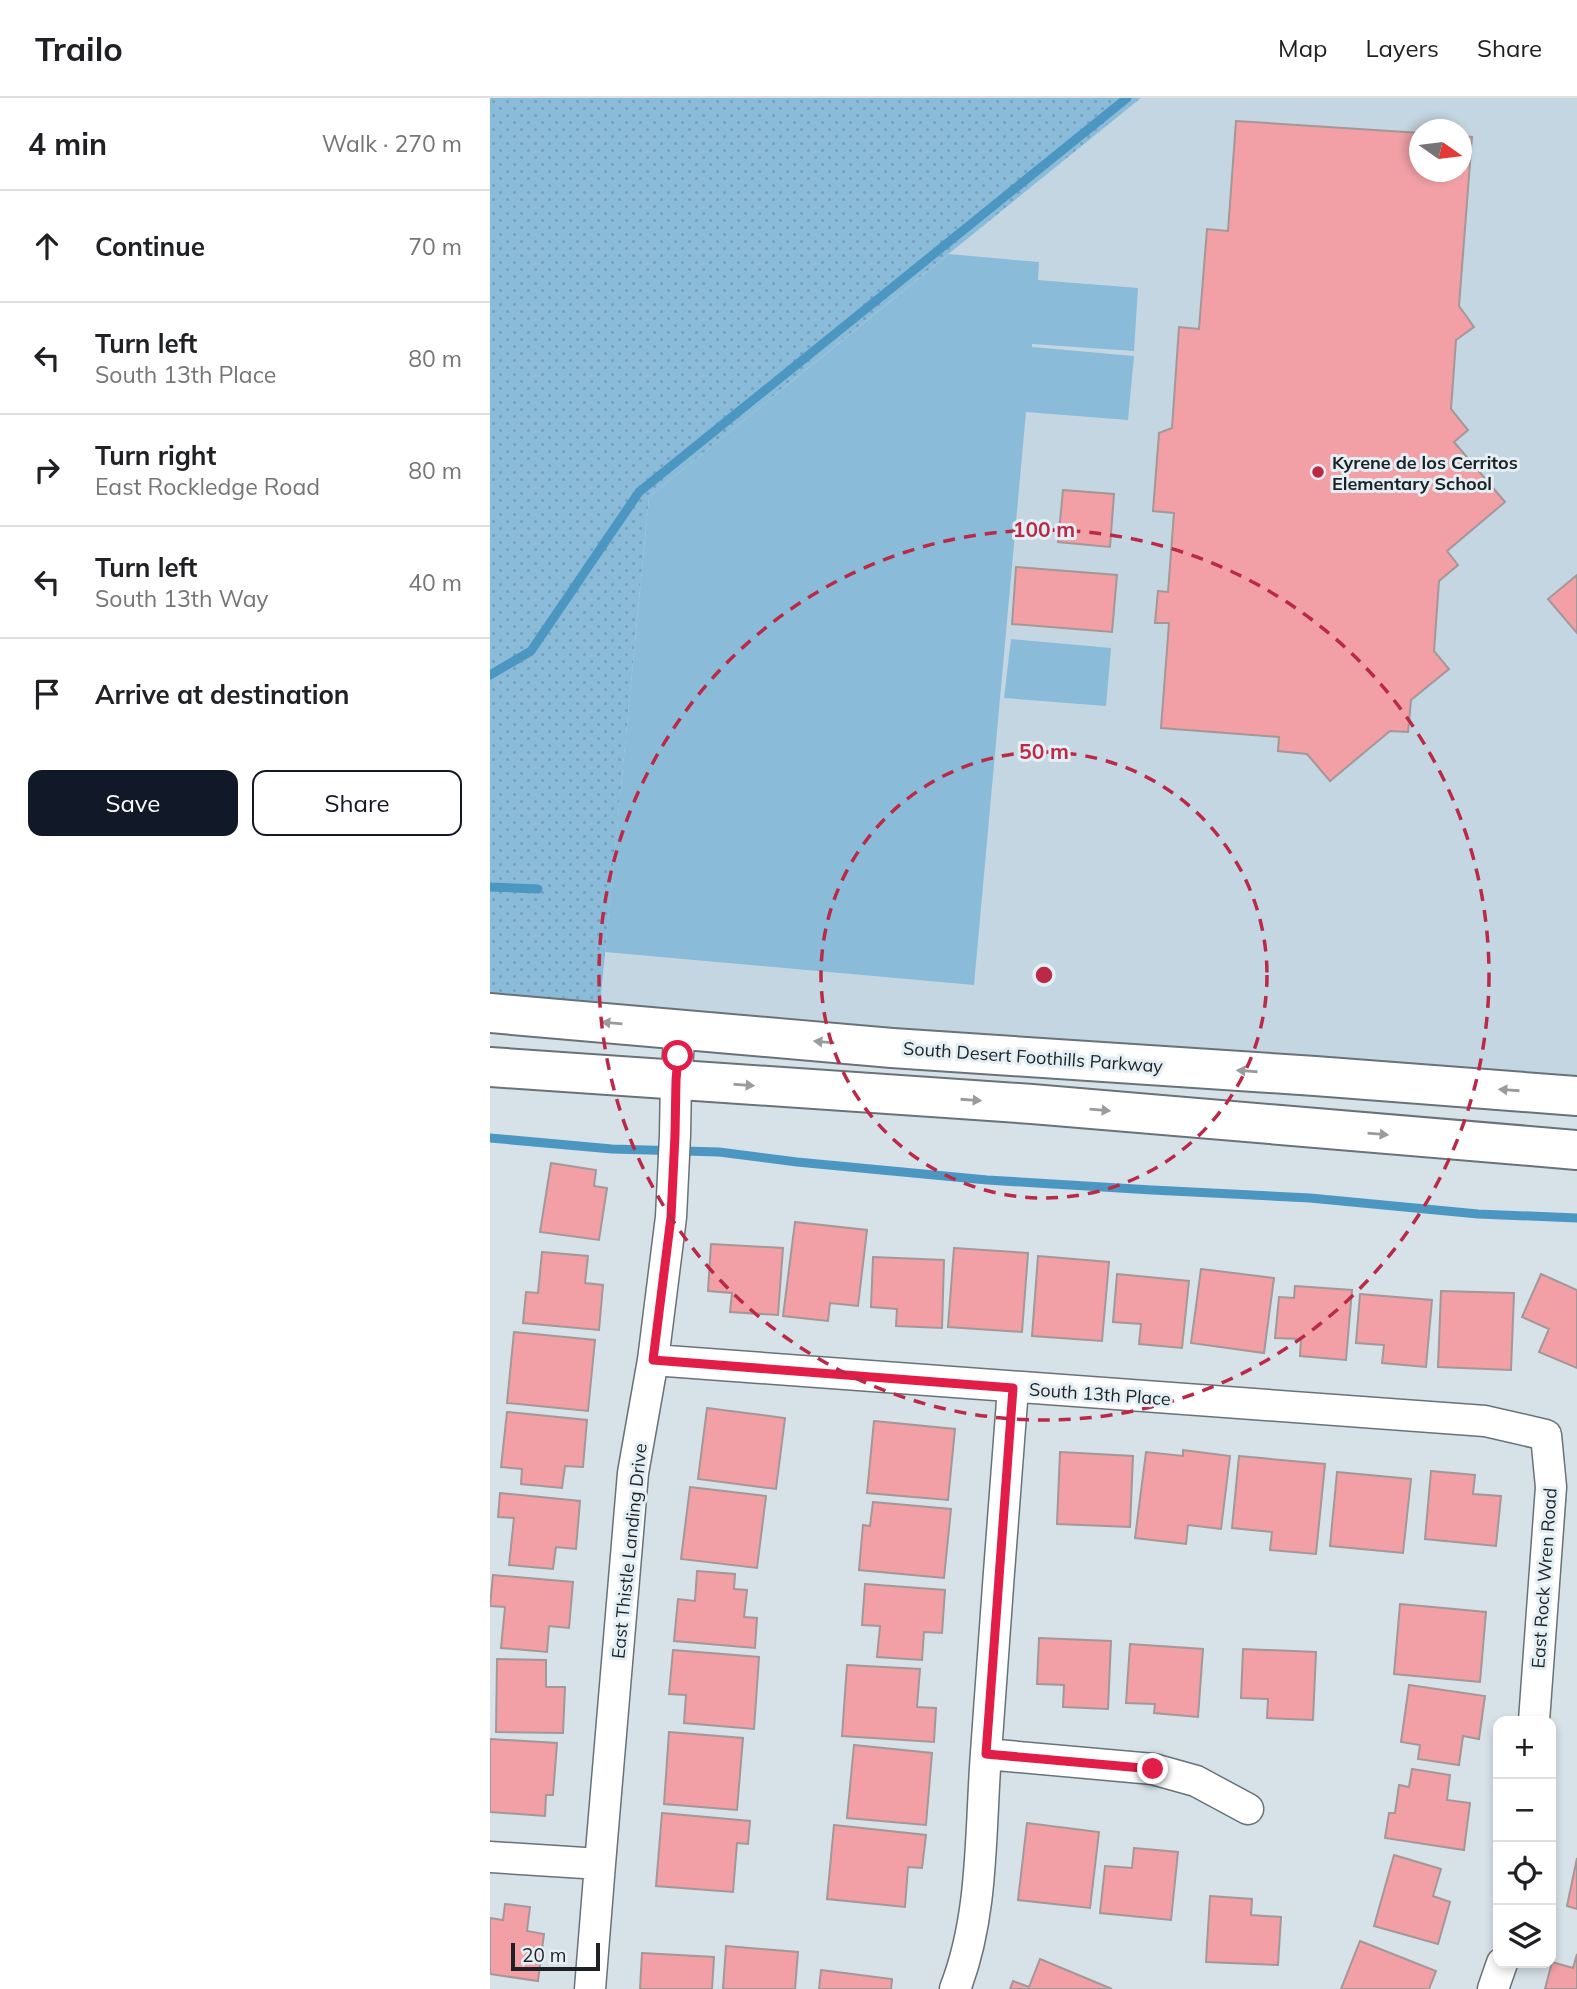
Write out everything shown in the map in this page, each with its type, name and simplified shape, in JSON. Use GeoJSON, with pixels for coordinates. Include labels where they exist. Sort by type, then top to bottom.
{"type":"FeatureCollection","features":[{"type":"Feature","properties":{"kind":"street","name":"South Desert Foothills Parkway"},"geometry":{"type":"LineString","coordinates":[[490,1013],[892,1048],[1577,1096]]}},
{"type":"Feature","properties":{"kind":"street","name":"East Thistle Landing Drive"},"geometry":{"type":"LineString","coordinates":[[590,1989],[633,1473],[653,1360],[671,1217],[680,1029]]}},
{"type":"Feature","properties":{"kind":"street"},"geometry":{"type":"LineString","coordinates":[[490,1066],[1032,1104],[1577,1150]]}},
{"type":"Feature","properties":{"kind":"street"},"geometry":{"type":"LineString","coordinates":[[1310,1129],[1315,1076]]}},
{"type":"Feature","properties":{"kind":"street","name":"South 13th Place"},"geometry":{"type":"LineString","coordinates":[[653,1360],[1485,1421],[1546,1435]]}},
{"type":"Feature","properties":{"kind":"street"},"geometry":{"type":"LineString","coordinates":[[955,1989],[965,1964],[979,1880],[1013,1388]]}},
{"type":"Feature","properties":{"kind":"street","name":"East Rock Wren Road"},"geometry":{"type":"LineString","coordinates":[[1534,1716],[1551,1487],[1546,1435]]}},
{"type":"Feature","properties":{"kind":"street"},"geometry":{"type":"LineString","coordinates":[[986,1754],[1153,1769],[1196,1781],[1248,1809]]}},
{"type":"Feature","properties":{"kind":"street"},"geometry":{"type":"LineString","coordinates":[[490,1857],[600,1864]]}},
{"type":"Feature","properties":{"kind":"street"},"geometry":{"type":"LineString","coordinates":[[1493,1989],[1500,1968]]}},
{"type":"Feature","properties":{"kind":"shaded area"},"geometry":{"type":"Polygon","coordinates":[[[490,98],[1141,98],[649,497],[600,1006],[490,998],[490,98]]]}},
{"type":"Feature","properties":{"kind":"shaded area"},"geometry":{"type":"Polygon","coordinates":[[[1141,98],[1577,98],[1577,1083],[600,1006],[649,497],[1141,98]]]}},
{"type":"Feature","properties":{"kind":"shaded area"},"geometry":{"type":"Polygon","coordinates":[[[949,254],[1039,262],[1038,280],[1138,288],[1134,351],[1032,344],[1032,347],[1134,356],[1128,420],[1026,412],[974,985],[605,952],[649,497],[949,254]]]}},
{"type":"Feature","properties":{"kind":"shaded area"},"geometry":{"type":"Polygon","coordinates":[[[1011,639],[1111,648],[1106,706],[1004,698],[1011,639]]]}},
{"type":"Feature","properties":{"kind":"building","name":"Kyrene de los Cerritos Elementary School"},"geometry":{"type":"Polygon","coordinates":[[[1236,121],[1409,132],[1409,182],[1469,182],[1459,306],[1474,327],[1456,340],[1451,409],[1468,430],[1454,442],[1505,502],[1447,551],[1458,565],[1439,581],[1434,651],[1449,669],[1411,700],[1408,732],[1390,731],[1330,781],[1307,754],[1278,751],[1279,737],[1161,728],[1169,623],[1155,623],[1158,591],[1168,592],[1174,513],[1153,511],[1159,433],[1172,428],[1179,327],[1199,329],[1207,229],[1228,231],[1236,121]]]}},
{"type":"Feature","properties":{"kind":"building"},"geometry":{"type":"Polygon","coordinates":[[[1063,490],[1114,494],[1110,547],[1058,542],[1063,490]]]}},
{"type":"Feature","properties":{"kind":"building"},"geometry":{"type":"Polygon","coordinates":[[[1016,567],[1117,575],[1112,632],[1012,624],[1016,567]]]}},
{"type":"Feature","properties":{"kind":"building"},"geometry":{"type":"Polygon","coordinates":[[[1577,575],[1577,633],[1548,599],[1577,575]]]}},
{"type":"Feature","properties":{"kind":"building"},"geometry":{"type":"Polygon","coordinates":[[[551,1163],[596,1170],[594,1186],[607,1188],[599,1240],[540,1232],[551,1163]]]}},
{"type":"Feature","properties":{"kind":"building"},"geometry":{"type":"Polygon","coordinates":[[[795,1222],[867,1230],[858,1306],[830,1303],[828,1321],[783,1316],[795,1222]]]}},
{"type":"Feature","properties":{"kind":"building"},"geometry":{"type":"Polygon","coordinates":[[[711,1244],[783,1248],[778,1315],[730,1312],[732,1293],[708,1291],[711,1244]]]}},
{"type":"Feature","properties":{"kind":"building"},"geometry":{"type":"Polygon","coordinates":[[[954,1248],[1028,1253],[1022,1332],[948,1327],[954,1248]]]}},
{"type":"Feature","properties":{"kind":"building"},"geometry":{"type":"Polygon","coordinates":[[[542,1252],[588,1256],[585,1283],[603,1285],[599,1330],[523,1323],[526,1292],[538,1293],[542,1252]]]}},
{"type":"Feature","properties":{"kind":"building"},"geometry":{"type":"Polygon","coordinates":[[[1038,1256],[1109,1262],[1102,1341],[1032,1336],[1038,1256]]]}},
{"type":"Feature","properties":{"kind":"building"},"geometry":{"type":"Polygon","coordinates":[[[873,1257],[944,1260],[942,1328],[896,1326],[897,1309],[871,1307],[873,1257]]]}},
{"type":"Feature","properties":{"kind":"building"},"geometry":{"type":"Polygon","coordinates":[[[1201,1269],[1274,1278],[1264,1353],[1191,1343],[1201,1269]]]}},
{"type":"Feature","properties":{"kind":"building"},"geometry":{"type":"Polygon","coordinates":[[[1117,1274],[1189,1281],[1182,1348],[1139,1344],[1141,1324],[1113,1322],[1117,1274]]]}},
{"type":"Feature","properties":{"kind":"building"},"geometry":{"type":"Polygon","coordinates":[[[1541,1274],[1577,1290],[1577,1368],[1539,1352],[1549,1329],[1522,1317],[1541,1274]]]}},
{"type":"Feature","properties":{"kind":"building"},"geometry":{"type":"Polygon","coordinates":[[[1295,1286],[1352,1290],[1346,1360],[1300,1356],[1301,1339],[1275,1338],[1279,1297],[1294,1298],[1295,1286]]]}},
{"type":"Feature","properties":{"kind":"building"},"geometry":{"type":"Polygon","coordinates":[[[1441,1291],[1514,1293],[1511,1370],[1438,1367],[1441,1291]]]}},
{"type":"Feature","properties":{"kind":"building"},"geometry":{"type":"Polygon","coordinates":[[[1360,1294],[1432,1300],[1426,1367],[1382,1363],[1384,1345],[1356,1343],[1360,1294]]]}},
{"type":"Feature","properties":{"kind":"building"},"geometry":{"type":"Polygon","coordinates":[[[514,1332],[595,1340],[588,1411],[507,1403],[514,1332]]]}},
{"type":"Feature","properties":{"kind":"building"},"geometry":{"type":"Polygon","coordinates":[[[707,1408],[785,1418],[776,1489],[698,1479],[707,1408]]]}},
{"type":"Feature","properties":{"kind":"building"},"geometry":{"type":"Polygon","coordinates":[[[507,1412],[587,1420],[583,1467],[565,1466],[562,1488],[521,1484],[522,1469],[501,1467],[507,1412]]]}},
{"type":"Feature","properties":{"kind":"building"},"geometry":{"type":"Polygon","coordinates":[[[874,1421],[955,1429],[948,1500],[867,1493],[874,1421]]]}},
{"type":"Feature","properties":{"kind":"building"},"geometry":{"type":"Polygon","coordinates":[[[1183,1450],[1230,1456],[1221,1529],[1188,1525],[1186,1544],[1135,1538],[1146,1452],[1183,1456],[1183,1450]]]}},
{"type":"Feature","properties":{"kind":"building"},"geometry":{"type":"Polygon","coordinates":[[[1060,1452],[1133,1456],[1130,1527],[1057,1524],[1060,1452]]]}},
{"type":"Feature","properties":{"kind":"building"},"geometry":{"type":"Polygon","coordinates":[[[1239,1456],[1325,1464],[1316,1554],[1270,1550],[1272,1532],[1232,1528],[1239,1456]]]}},
{"type":"Feature","properties":{"kind":"building"},"geometry":{"type":"Polygon","coordinates":[[[1431,1471],[1475,1475],[1473,1494],[1501,1496],[1496,1546],[1425,1539],[1431,1471]]]}},
{"type":"Feature","properties":{"kind":"building"},"geometry":{"type":"Polygon","coordinates":[[[1337,1472],[1411,1479],[1403,1553],[1330,1546],[1337,1472]]]}},
{"type":"Feature","properties":{"kind":"building"},"geometry":{"type":"Polygon","coordinates":[[[690,1487],[766,1496],[757,1568],[681,1559],[690,1487]]]}},
{"type":"Feature","properties":{"kind":"building"},"geometry":{"type":"Polygon","coordinates":[[[500,1493],[580,1501],[576,1549],[556,1547],[553,1569],[509,1565],[514,1518],[498,1517],[500,1493]]]}},
{"type":"Feature","properties":{"kind":"building"},"geometry":{"type":"Polygon","coordinates":[[[873,1502],[951,1509],[944,1578],[859,1570],[863,1525],[870,1526],[873,1502]]]}},
{"type":"Feature","properties":{"kind":"building"},"geometry":{"type":"Polygon","coordinates":[[[697,1571],[735,1574],[734,1589],[747,1590],[744,1617],[757,1618],[755,1648],[674,1641],[678,1599],[695,1601],[697,1571]]]}},
{"type":"Feature","properties":{"kind":"building"},"geometry":{"type":"Polygon","coordinates":[[[493,1575],[573,1582],[569,1628],[549,1626],[547,1652],[501,1648],[505,1607],[490,1606],[493,1575]]]}},
{"type":"Feature","properties":{"kind":"building"},"geometry":{"type":"Polygon","coordinates":[[[865,1584],[945,1590],[942,1633],[924,1632],[922,1660],[877,1657],[880,1626],[862,1625],[865,1584]]]}},
{"type":"Feature","properties":{"kind":"building"},"geometry":{"type":"Polygon","coordinates":[[[1400,1604],[1486,1612],[1480,1682],[1394,1674],[1400,1604]]]}},
{"type":"Feature","properties":{"kind":"building"},"geometry":{"type":"Polygon","coordinates":[[[1039,1638],[1111,1641],[1108,1709],[1063,1707],[1064,1685],[1037,1684],[1039,1638]]]}},
{"type":"Feature","properties":{"kind":"building"},"geometry":{"type":"Polygon","coordinates":[[[1130,1644],[1203,1649],[1198,1717],[1154,1713],[1155,1704],[1126,1703],[1130,1644]]]}},
{"type":"Feature","properties":{"kind":"building"},"geometry":{"type":"Polygon","coordinates":[[[1243,1649],[1316,1652],[1313,1720],[1267,1718],[1268,1699],[1241,1698],[1243,1649]]]}},
{"type":"Feature","properties":{"kind":"building"},"geometry":{"type":"Polygon","coordinates":[[[673,1650],[759,1657],[754,1729],[684,1723],[686,1695],[669,1694],[673,1650]]]}},
{"type":"Feature","properties":{"kind":"building"},"geometry":{"type":"Polygon","coordinates":[[[497,1659],[546,1660],[546,1687],[565,1687],[563,1733],[496,1732],[497,1659]]]}},
{"type":"Feature","properties":{"kind":"building"},"geometry":{"type":"Polygon","coordinates":[[[847,1665],[920,1669],[917,1707],[936,1708],[934,1742],[842,1736],[847,1665]]]}},
{"type":"Feature","properties":{"kind":"building"},"geometry":{"type":"Polygon","coordinates":[[[1409,1685],[1485,1696],[1479,1739],[1463,1736],[1459,1765],[1418,1759],[1420,1745],[1401,1742],[1409,1685]]]}},
{"type":"Feature","properties":{"kind":"building"},"geometry":{"type":"Polygon","coordinates":[[[669,1732],[743,1738],[737,1810],[664,1804],[669,1732]]]}},
{"type":"Feature","properties":{"kind":"building"},"geometry":{"type":"Polygon","coordinates":[[[490,1739],[557,1743],[553,1795],[546,1795],[545,1816],[490,1812],[490,1739]]]}},
{"type":"Feature","properties":{"kind":"building"},"geometry":{"type":"Polygon","coordinates":[[[854,1745],[932,1753],[926,1825],[847,1818],[854,1745]]]}},
{"type":"Feature","properties":{"kind":"building"},"geometry":{"type":"Polygon","coordinates":[[[1412,1769],[1450,1775],[1447,1800],[1470,1803],[1464,1850],[1385,1838],[1389,1813],[1395,1813],[1399,1785],[1409,1787],[1412,1769]]]}},
{"type":"Feature","properties":{"kind":"building"},"geometry":{"type":"Polygon","coordinates":[[[662,1813],[750,1821],[748,1844],[737,1843],[733,1892],[656,1886],[662,1813]]]}},
{"type":"Feature","properties":{"kind":"building"},"geometry":{"type":"Polygon","coordinates":[[[1027,1823],[1099,1832],[1090,1908],[1018,1900],[1027,1823]]]}},
{"type":"Feature","properties":{"kind":"building"},"geometry":{"type":"Polygon","coordinates":[[[834,1825],[926,1835],[922,1868],[908,1867],[905,1907],[827,1899],[834,1825]]]}},
{"type":"Feature","properties":{"kind":"building"},"geometry":{"type":"Polygon","coordinates":[[[1134,1848],[1178,1852],[1171,1920],[1100,1913],[1105,1866],[1132,1868],[1134,1848]]]}},
{"type":"Feature","properties":{"kind":"building"},"geometry":{"type":"Polygon","coordinates":[[[1394,1855],[1441,1869],[1433,1896],[1450,1902],[1438,1944],[1374,1926],[1394,1855]]]}},
{"type":"Feature","properties":{"kind":"building"},"geometry":{"type":"Polygon","coordinates":[[[1577,1858],[1577,1909],[1567,1906],[1577,1858]]]}},
{"type":"Feature","properties":{"kind":"building"},"geometry":{"type":"Polygon","coordinates":[[[1210,1896],[1252,1899],[1251,1915],[1281,1917],[1278,1965],[1206,1962],[1210,1896]]]}},
{"type":"Feature","properties":{"kind":"building"},"geometry":{"type":"Polygon","coordinates":[[[505,1904],[530,1907],[527,1931],[544,1934],[538,1981],[490,1974],[490,1918],[503,1920],[505,1904]]]}},
{"type":"Feature","properties":{"kind":"building"},"geometry":{"type":"Polygon","coordinates":[[[1360,1941],[1436,1971],[1429,1989],[1341,1989],[1360,1941]]]}},
{"type":"Feature","properties":{"kind":"building"},"geometry":{"type":"Polygon","coordinates":[[[726,1946],[798,1952],[795,1989],[723,1989],[726,1946]]]}},
{"type":"Feature","properties":{"kind":"building"},"geometry":{"type":"Polygon","coordinates":[[[642,1953],[714,1957],[712,1989],[640,1989],[642,1953]]]}},
{"type":"Feature","properties":{"kind":"building"},"geometry":{"type":"Polygon","coordinates":[[[1577,1954],[1577,1989],[1545,1989],[1550,1968],[1556,1968],[1556,1963],[1573,1968],[1577,1954]]]}},
{"type":"Feature","properties":{"kind":"building"},"geometry":{"type":"Polygon","coordinates":[[[1040,1959],[1112,1989],[1010,1989],[1013,1981],[1029,1987],[1040,1959]]]}},
{"type":"Feature","properties":{"kind":"building"},"geometry":{"type":"Polygon","coordinates":[[[821,1970],[892,1979],[891,1989],[819,1989],[821,1970]]]}},
{"type":"Feature","properties":{"kind":"waterway"},"geometry":{"type":"LineString","coordinates":[[490,675],[531,651],[639,492],[1127,98]]}},
{"type":"Feature","properties":{"kind":"waterway"},"geometry":{"type":"LineString","coordinates":[[490,887],[538,889]]}},
{"type":"Feature","properties":{"kind":"waterway"},"geometry":{"type":"LineString","coordinates":[[490,1138],[612,1149],[719,1152],[987,1180],[1310,1198],[1478,1214],[1577,1218]]}},
{"type":"Feature","properties":{"kind":"place","name":"Kyrene de los Cerritos Elementary School"},"geometry":{"type":"Point","coordinates":[1318,472]}},
{"type":"Feature","properties":{"kind":"route"},"geometry":{"type":"LineString","coordinates":[[678,1056],[671,1217],[653,1360],[1013,1388],[986,1754],[1153,1769]]}}]}
